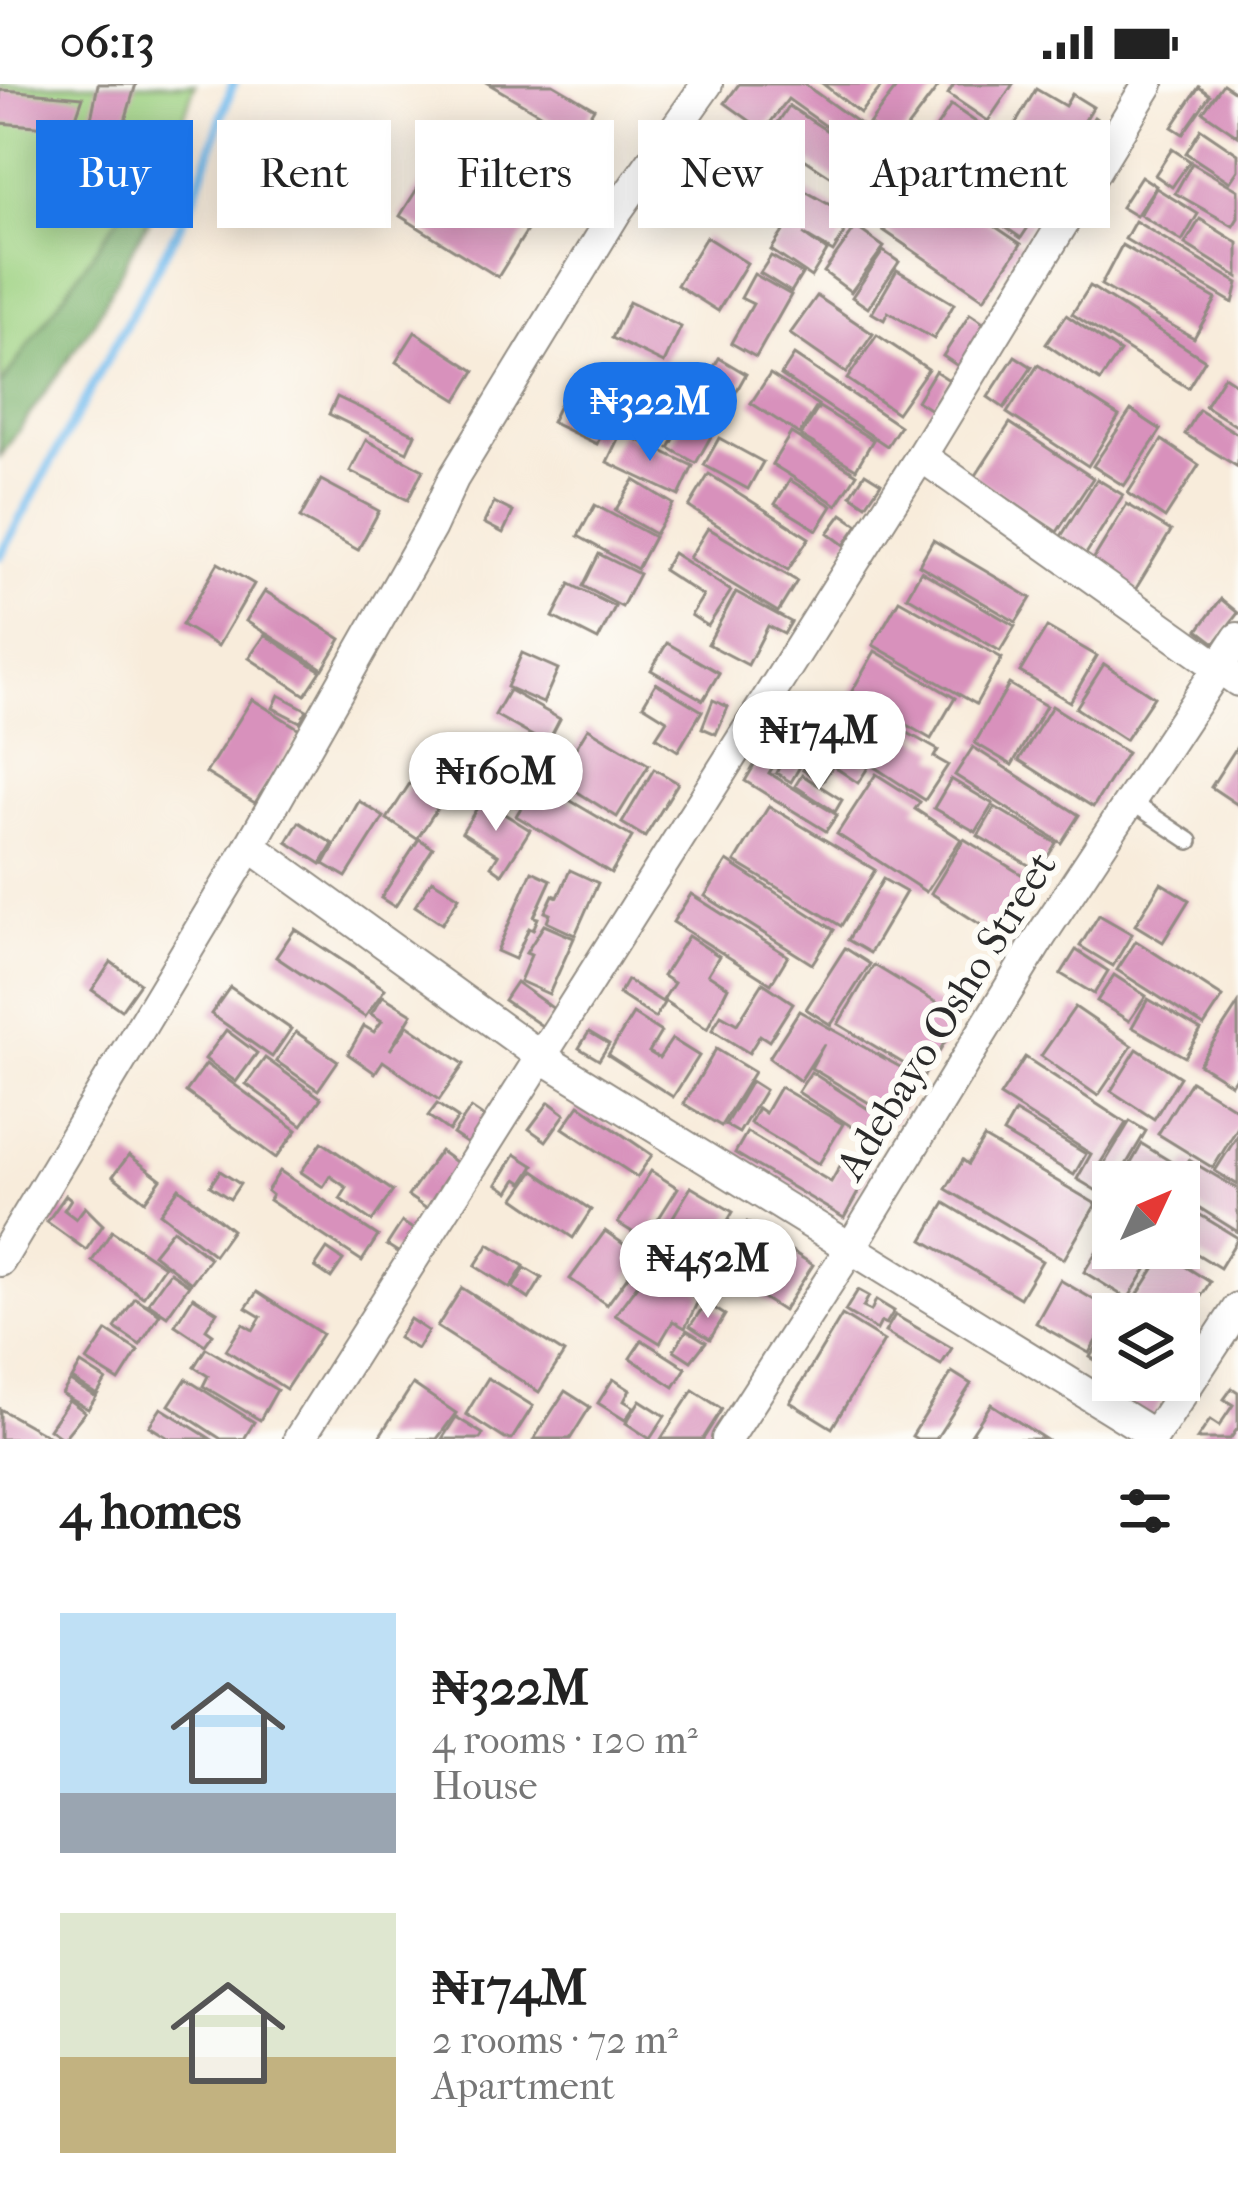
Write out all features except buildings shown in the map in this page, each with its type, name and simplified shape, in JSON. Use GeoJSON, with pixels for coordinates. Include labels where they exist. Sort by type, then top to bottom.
{"type":"FeatureCollection","features":[{"type":"Feature","properties":{"kind":"street"},"geometry":{"type":"LineString","coordinates":[[0,1261],[250,846],[511,382],[616,212],[707,84]]}},
{"type":"Feature","properties":{"kind":"street"},"geometry":{"type":"LineString","coordinates":[[299,1439],[921,456],[1148,84]]}},
{"type":"Feature","properties":{"kind":"street"},"geometry":{"type":"LineString","coordinates":[[921,456],[1228,674]]}},
{"type":"Feature","properties":{"kind":"street","name":"Adebayo Osho Street"},"geometry":{"type":"LineString","coordinates":[[727,1439],[850,1249],[1041,936],[1130,801],[1228,674],[1238,638]]}},
{"type":"Feature","properties":{"kind":"street"},"geometry":{"type":"LineString","coordinates":[[250,846],[543,1058],[1153,1437],[1238,1308]]}},
{"type":"Feature","properties":{"kind":"lane"},"geometry":{"type":"LineString","coordinates":[[1130,801],[1190,841]]}},
{"type":"Feature","properties":{"kind":"green space"},"geometry":{"type":"Polygon","coordinates":[[[0,84],[195,84],[183,120],[36,120],[36,228],[145,228],[0,431],[0,84]]]}},
{"type":"Feature","properties":{"kind":"green space"},"geometry":{"type":"Polygon","coordinates":[[[111,228],[143,228],[95,321],[0,457],[0,386],[111,228]]]}},
{"type":"Feature","properties":{"kind":"waterway"},"geometry":{"type":"LineString","coordinates":[[0,556],[192,203],[233,84]]}}]}
